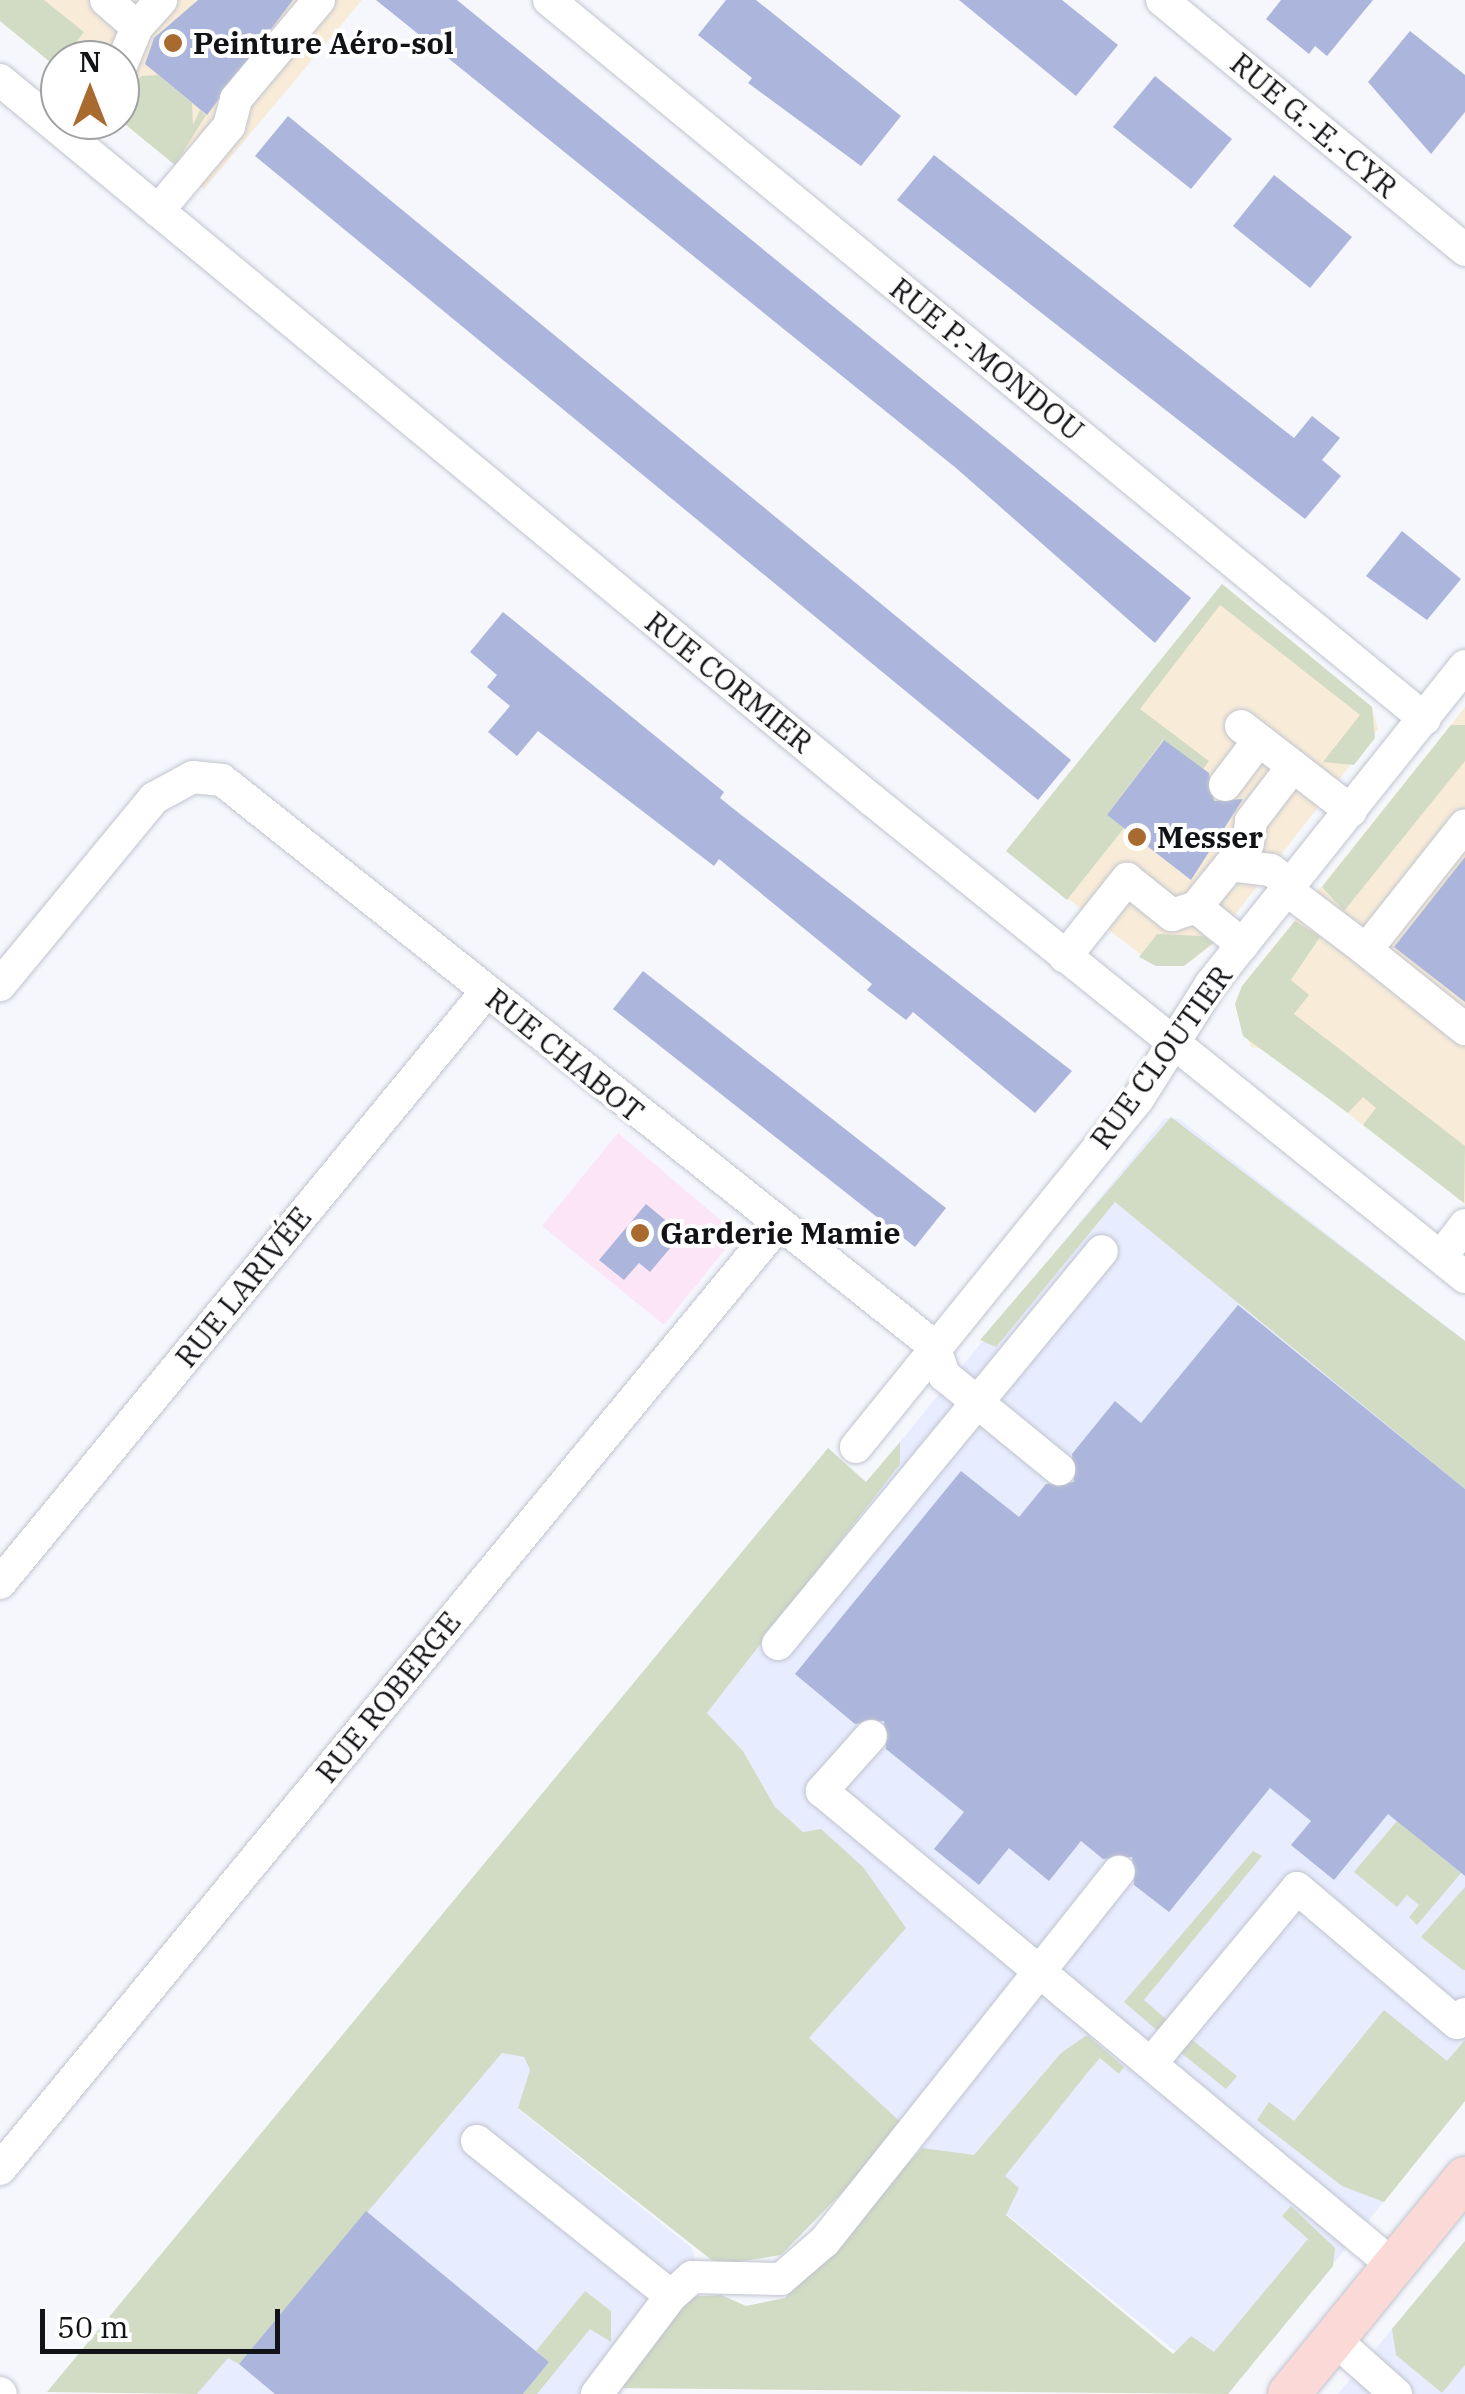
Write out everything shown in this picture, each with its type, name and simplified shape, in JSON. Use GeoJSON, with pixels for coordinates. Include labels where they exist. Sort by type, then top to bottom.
{"type":"FeatureCollection","features":[{"type":"Feature","properties":{"kind":"main road"},"geometry":{"type":"LineString","coordinates":[[1289,2394],[1465,2178]]}},
{"type":"Feature","properties":{"kind":"street"},"geometry":{"type":"LineString","coordinates":[[106,0],[137,28]]}},
{"type":"Feature","properties":{"kind":"street"},"geometry":{"type":"LineString","coordinates":[[132,40],[161,0]]}},
{"type":"Feature","properties":{"kind":"street"},"geometry":{"type":"LineString","coordinates":[[158,211],[229,126],[236,99],[320,0]]}},
{"type":"Feature","properties":{"kind":"street","name":"RUE P.-MONDOU"},"geometry":{"type":"LineString","coordinates":[[549,0],[1424,719]]}},
{"type":"Feature","properties":{"kind":"street","name":"RUE G.-E.-CYR"},"geometry":{"type":"LineString","coordinates":[[1162,0],[1465,250]]}},
{"type":"Feature","properties":{"kind":"street","name":"RUE CORMIER"},"geometry":{"type":"LineString","coordinates":[[0,80],[40,107]]}},
{"type":"Feature","properties":{"kind":"street","name":"RUE CORMIER"},"geometry":{"type":"LineString","coordinates":[[84,140],[158,211],[1174,1046],[1453,1267]]}},
{"type":"Feature","properties":{"kind":"street","name":"RUE CLOUTIER"},"geometry":{"type":"LineString","coordinates":[[856,1447],[1174,1046],[1242,944],[1424,719],[1458,689]]}},
{"type":"Feature","properties":{"kind":"street"},"geometry":{"type":"LineString","coordinates":[[1225,786],[1250,733],[1351,810]]}},
{"type":"Feature","properties":{"kind":"street"},"geometry":{"type":"LineString","coordinates":[[1065,957],[1127,880],[1172,915],[1196,907],[1230,865],[1293,766]]}},
{"type":"Feature","properties":{"kind":"street","name":"RUE CHABOT"},"geometry":{"type":"LineString","coordinates":[[0,985],[154,798],[193,778],[239,790],[777,1226],[934,1346]]}},
{"type":"Feature","properties":{"kind":"street"},"geometry":{"type":"LineString","coordinates":[[1366,950],[1465,826]]}},
{"type":"Feature","properties":{"kind":"street"},"geometry":{"type":"LineString","coordinates":[[1230,865],[1271,870],[1465,1029]]}},
{"type":"Feature","properties":{"kind":"street"},"geometry":{"type":"LineString","coordinates":[[1196,907],[1242,944]]}},
{"type":"Feature","properties":{"kind":"street","name":"RUE LARIVÉE"},"geometry":{"type":"LineString","coordinates":[[0,1583],[486,992]]}},
{"type":"Feature","properties":{"kind":"street"},"geometry":{"type":"LineString","coordinates":[[1453,1267],[1465,1225]]}},
{"type":"Feature","properties":{"kind":"street","name":"RUE ROBERGE"},"geometry":{"type":"LineString","coordinates":[[0,2169],[777,1226]]}},
{"type":"Feature","properties":{"kind":"street"},"geometry":{"type":"LineString","coordinates":[[778,1644],[975,1400],[1102,1251]]}},
{"type":"Feature","properties":{"kind":"street"},"geometry":{"type":"LineString","coordinates":[[934,1346],[944,1375],[1059,1468]]}},
{"type":"Feature","properties":{"kind":"street"},"geometry":{"type":"LineString","coordinates":[[870,1736],[822,1791],[1394,2266]]}},
{"type":"Feature","properties":{"kind":"street"},"geometry":{"type":"LineString","coordinates":[[597,2394],[671,2296],[692,2277],[768,2281],[792,2272],[909,2144],[942,2088],[1119,1872]]}},
{"type":"Feature","properties":{"kind":"street"},"geometry":{"type":"LineString","coordinates":[[1153,2062],[1296,1888],[1456,2023],[1465,2014]]}},
{"type":"Feature","properties":{"kind":"street"},"geometry":{"type":"LineString","coordinates":[[477,2140],[671,2296]]}},
{"type":"Feature","properties":{"kind":"street"},"geometry":{"type":"LineString","coordinates":[[1334,2339],[1396,2394]]}},
{"type":"Feature","properties":{"kind":"shaded area"},"geometry":{"type":"Polygon","coordinates":[[[0,0],[362,0],[204,189],[140,136],[140,40],[40,40],[40,54],[0,21],[0,0]]]}},
{"type":"Feature","properties":{"kind":"shaded area"},"geometry":{"type":"Polygon","coordinates":[[[1222,584],[1372,707],[1378,729],[1211,946],[1184,966],[1156,966],[1006,851],[1222,584]]]}},
{"type":"Feature","properties":{"kind":"shaded area"},"geometry":{"type":"Polygon","coordinates":[[[1465,707],[1465,1204],[1265,1049],[1251,1047],[1235,1004],[1242,986],[1465,707]]]}},
{"type":"Feature","properties":{"kind":"shaded area"},"geometry":{"type":"Polygon","coordinates":[[[1165,1118],[1179,1119],[1465,1341],[1465,2101],[1228,2394],[1006,2214],[963,2169],[922,2148],[809,2039],[803,1832],[775,1807],[743,1751],[707,1713],[900,1464],[900,1442],[1165,1118]]]}},
{"type":"Feature","properties":{"kind":"shaded area","name":"Garderie Mamie"},"geometry":{"type":"Polygon","coordinates":[[[618,1133],[730,1228],[728,1246],[664,1325],[542,1226],[618,1133]]]}},
{"type":"Feature","properties":{"kind":"shaded area"},"geometry":{"type":"Polygon","coordinates":[[[502,2053],[524,2057],[530,2070],[518,2109],[692,2248],[698,2271],[617,2389],[623,2394],[197,2394],[228,2357],[239,2364],[502,2053]]]}},
{"type":"Feature","properties":{"kind":"shaded area"},"geometry":{"type":"Polygon","coordinates":[[[1465,2241],[1465,2394],[1338,2394],[1392,2329],[1465,2241]]]}},
{"type":"Feature","properties":{"kind":"green space"},"geometry":{"type":"Polygon","coordinates":[[[0,0],[44,0],[84,32],[78,40],[40,40],[40,54],[0,21],[0,0]]]}},
{"type":"Feature","properties":{"kind":"green space"},"geometry":{"type":"Polygon","coordinates":[[[158,75],[192,103],[193,125],[200,110],[206,115],[175,165],[140,136],[141,76],[158,75]]]}},
{"type":"Feature","properties":{"kind":"green space"},"geometry":{"type":"Polygon","coordinates":[[[1222,584],[1372,707],[1375,738],[1354,765],[1323,762],[1360,715],[1220,605],[1140,709],[1209,761],[1203,769],[1163,740],[1107,815],[1124,828],[1067,900],[1006,851],[1222,584]]]}},
{"type":"Feature","properties":{"kind":"green space"},"geometry":{"type":"Polygon","coordinates":[[[1451,725],[1465,725],[1465,761],[1344,911],[1322,887],[1451,725]]]}},
{"type":"Feature","properties":{"kind":"green space"},"geometry":{"type":"Polygon","coordinates":[[[1295,921],[1320,937],[1291,980],[1309,995],[1294,1014],[1465,1146],[1464,1203],[1363,1125],[1376,1108],[1363,1097],[1348,1113],[1243,1036],[1235,1004],[1242,986],[1295,921]]]}},
{"type":"Feature","properties":{"kind":"green space"},"geometry":{"type":"Polygon","coordinates":[[[1157,934],[1203,936],[1213,943],[1184,966],[1156,966],[1139,957],[1157,934]]]}},
{"type":"Feature","properties":{"kind":"green space"},"geometry":{"type":"Polygon","coordinates":[[[1171,1117],[1465,1341],[1465,1489],[1115,1202],[996,1347],[980,1340],[1171,1117]]]}},
{"type":"Feature","properties":{"kind":"green space"},"geometry":{"type":"Polygon","coordinates":[[[900,1442],[900,1464],[707,1713],[743,1751],[775,1807],[803,1832],[821,1829],[863,1867],[906,1928],[809,2038],[906,2127],[781,2255],[718,2265],[518,2108],[530,2070],[524,2057],[502,2053],[239,2364],[228,2358],[197,2394],[47,2392],[828,1448],[866,1482],[900,1442]]]}},
{"type":"Feature","properties":{"kind":"green space"},"geometry":{"type":"Polygon","coordinates":[[[1397,1821],[1461,1873],[1417,1925],[1409,1917],[1419,1905],[1407,1895],[1397,1907],[1354,1872],[1397,1821]]]}},
{"type":"Feature","properties":{"kind":"green space"},"geometry":{"type":"Polygon","coordinates":[[[1253,1851],[1262,1856],[1144,2000],[1166,2019],[1159,2032],[1124,2002],[1253,1851]]]}},
{"type":"Feature","properties":{"kind":"green space"},"geometry":{"type":"Polygon","coordinates":[[[1465,1887],[1465,1970],[1463,1970],[1421,1937],[1465,1887]]]}},
{"type":"Feature","properties":{"kind":"green space"},"geometry":{"type":"Polygon","coordinates":[[[1384,2010],[1447,2061],[1465,2040],[1465,2101],[1384,2202],[1342,2186],[1257,2120],[1269,2102],[1294,2121],[1384,2010]]]}},
{"type":"Feature","properties":{"kind":"green space"},"geometry":{"type":"Polygon","coordinates":[[[1087,2035],[1124,2067],[1119,2074],[1100,2058],[1005,2176],[1019,2188],[1006,2215],[1173,2354],[1191,2336],[1214,2352],[1308,2239],[1282,2216],[1291,2206],[1335,2248],[1333,2266],[1228,2394],[616,2388],[684,2297],[721,2295],[746,2306],[785,2298],[922,2148],[974,2155],[1061,2053],[1087,2035]]]}},
{"type":"Feature","properties":{"kind":"green space"},"geometry":{"type":"Polygon","coordinates":[[[1191,2039],[1237,2076],[1226,2089],[1180,2052],[1191,2039]]]}},
{"type":"Feature","properties":{"kind":"green space"},"geometry":{"type":"Polygon","coordinates":[[[1465,2241],[1465,2365],[1442,2393],[1396,2355],[1392,2329],[1465,2241]]]}},
{"type":"Feature","properties":{"kind":"green space"},"geometry":{"type":"Polygon","coordinates":[[[585,2291],[611,2311],[611,2342],[590,2329],[537,2394],[523,2394],[549,2362],[536,2351],[585,2291]]]}},
{"type":"Feature","properties":{"kind":"building"},"geometry":{"type":"Polygon","coordinates":[[[198,0],[293,0],[207,115],[145,64],[154,38],[198,0]]]}},
{"type":"Feature","properties":{"kind":"building"},"geometry":{"type":"Polygon","coordinates":[[[376,0],[457,0],[1191,598],[1155,643],[956,468],[376,0]]]}},
{"type":"Feature","properties":{"kind":"building"},"geometry":{"type":"Polygon","coordinates":[[[726,0],[756,0],[901,116],[861,166],[748,83],[752,78],[698,35],[726,0]]]}},
{"type":"Feature","properties":{"kind":"building"},"geometry":{"type":"Polygon","coordinates":[[[959,0],[1062,0],[1118,45],[1076,96],[959,0]]]}},
{"type":"Feature","properties":{"kind":"building"},"geometry":{"type":"Polygon","coordinates":[[[1281,0],[1373,0],[1327,56],[1315,46],[1309,54],[1266,19],[1281,0]]]}},
{"type":"Feature","properties":{"kind":"building"},"geometry":{"type":"Polygon","coordinates":[[[1410,31],[1465,75],[1465,112],[1431,154],[1368,82],[1410,31]]]}},
{"type":"Feature","properties":{"kind":"building"},"geometry":{"type":"Polygon","coordinates":[[[1155,76],[1232,139],[1191,189],[1113,127],[1155,76]]]}},
{"type":"Feature","properties":{"kind":"building"},"geometry":{"type":"Polygon","coordinates":[[[288,116],[1071,760],[1038,800],[255,156],[288,116]]]}},
{"type":"Feature","properties":{"kind":"building"},"geometry":{"type":"Polygon","coordinates":[[[934,155],[1294,438],[1312,416],[1340,438],[1322,460],[1341,476],[1305,519],[897,200],[934,155]]]}},
{"type":"Feature","properties":{"kind":"building"},"geometry":{"type":"Polygon","coordinates":[[[1274,175],[1352,237],[1310,288],[1233,226],[1274,175]]]}},
{"type":"Feature","properties":{"kind":"building"},"geometry":{"type":"Polygon","coordinates":[[[1402,531],[1461,579],[1427,620],[1366,576],[1402,531]]]}},
{"type":"Feature","properties":{"kind":"building"},"geometry":{"type":"Polygon","coordinates":[[[503,612],[724,792],[720,798],[1072,1071],[1035,1113],[913,1012],[906,1020],[867,990],[872,984],[719,859],[714,866],[538,731],[517,756],[488,732],[510,706],[487,687],[497,675],[470,652],[503,612]]]}},
{"type":"Feature","properties":{"kind":"building"},"geometry":{"type":"Polygon","coordinates":[[[1164,740],[1209,773],[1214,801],[1243,799],[1191,880],[1107,815],[1164,740]]]}},
{"type":"Feature","properties":{"kind":"building"},"geometry":{"type":"Polygon","coordinates":[[[1465,857],[1465,1002],[1394,947],[1465,857]]]}},
{"type":"Feature","properties":{"kind":"building"},"geometry":{"type":"Polygon","coordinates":[[[643,971],[946,1208],[915,1247],[613,1009],[643,971]]]}},
{"type":"Feature","properties":{"kind":"building"},"geometry":{"type":"Polygon","coordinates":[[[646,1204],[682,1234],[650,1272],[639,1263],[624,1280],[599,1260],[646,1204]]]}},
{"type":"Feature","properties":{"kind":"building"},"geometry":{"type":"Polygon","coordinates":[[[1238,1305],[1465,1489],[1465,1876],[1388,1814],[1334,1880],[1291,1845],[1311,1821],[1270,1788],[1169,1912],[1134,1885],[1132,1857],[1103,1859],[1081,1841],[1049,1881],[1009,1848],[979,1885],[934,1849],[964,1812],[886,1749],[884,1721],[855,1724],[795,1674],[961,1471],[1019,1517],[1046,1484],[1074,1482],[1072,1454],[1115,1401],[1141,1423],[1238,1305]]]}},
{"type":"Feature","properties":{"kind":"building"},"geometry":{"type":"Polygon","coordinates":[[[366,2211],[549,2362],[523,2394],[275,2394],[239,2364],[366,2211]]]}},
{"type":"Feature","properties":{"kind":"place","name":"Peinture Aéro-sol"},"geometry":{"type":"Point","coordinates":[173,43]}},
{"type":"Feature","properties":{"kind":"place","name":"Messer"},"geometry":{"type":"Point","coordinates":[1137,837]}},
{"type":"Feature","properties":{"kind":"place","name":"Garderie Mamie"},"geometry":{"type":"Point","coordinates":[640,1233]}}]}
